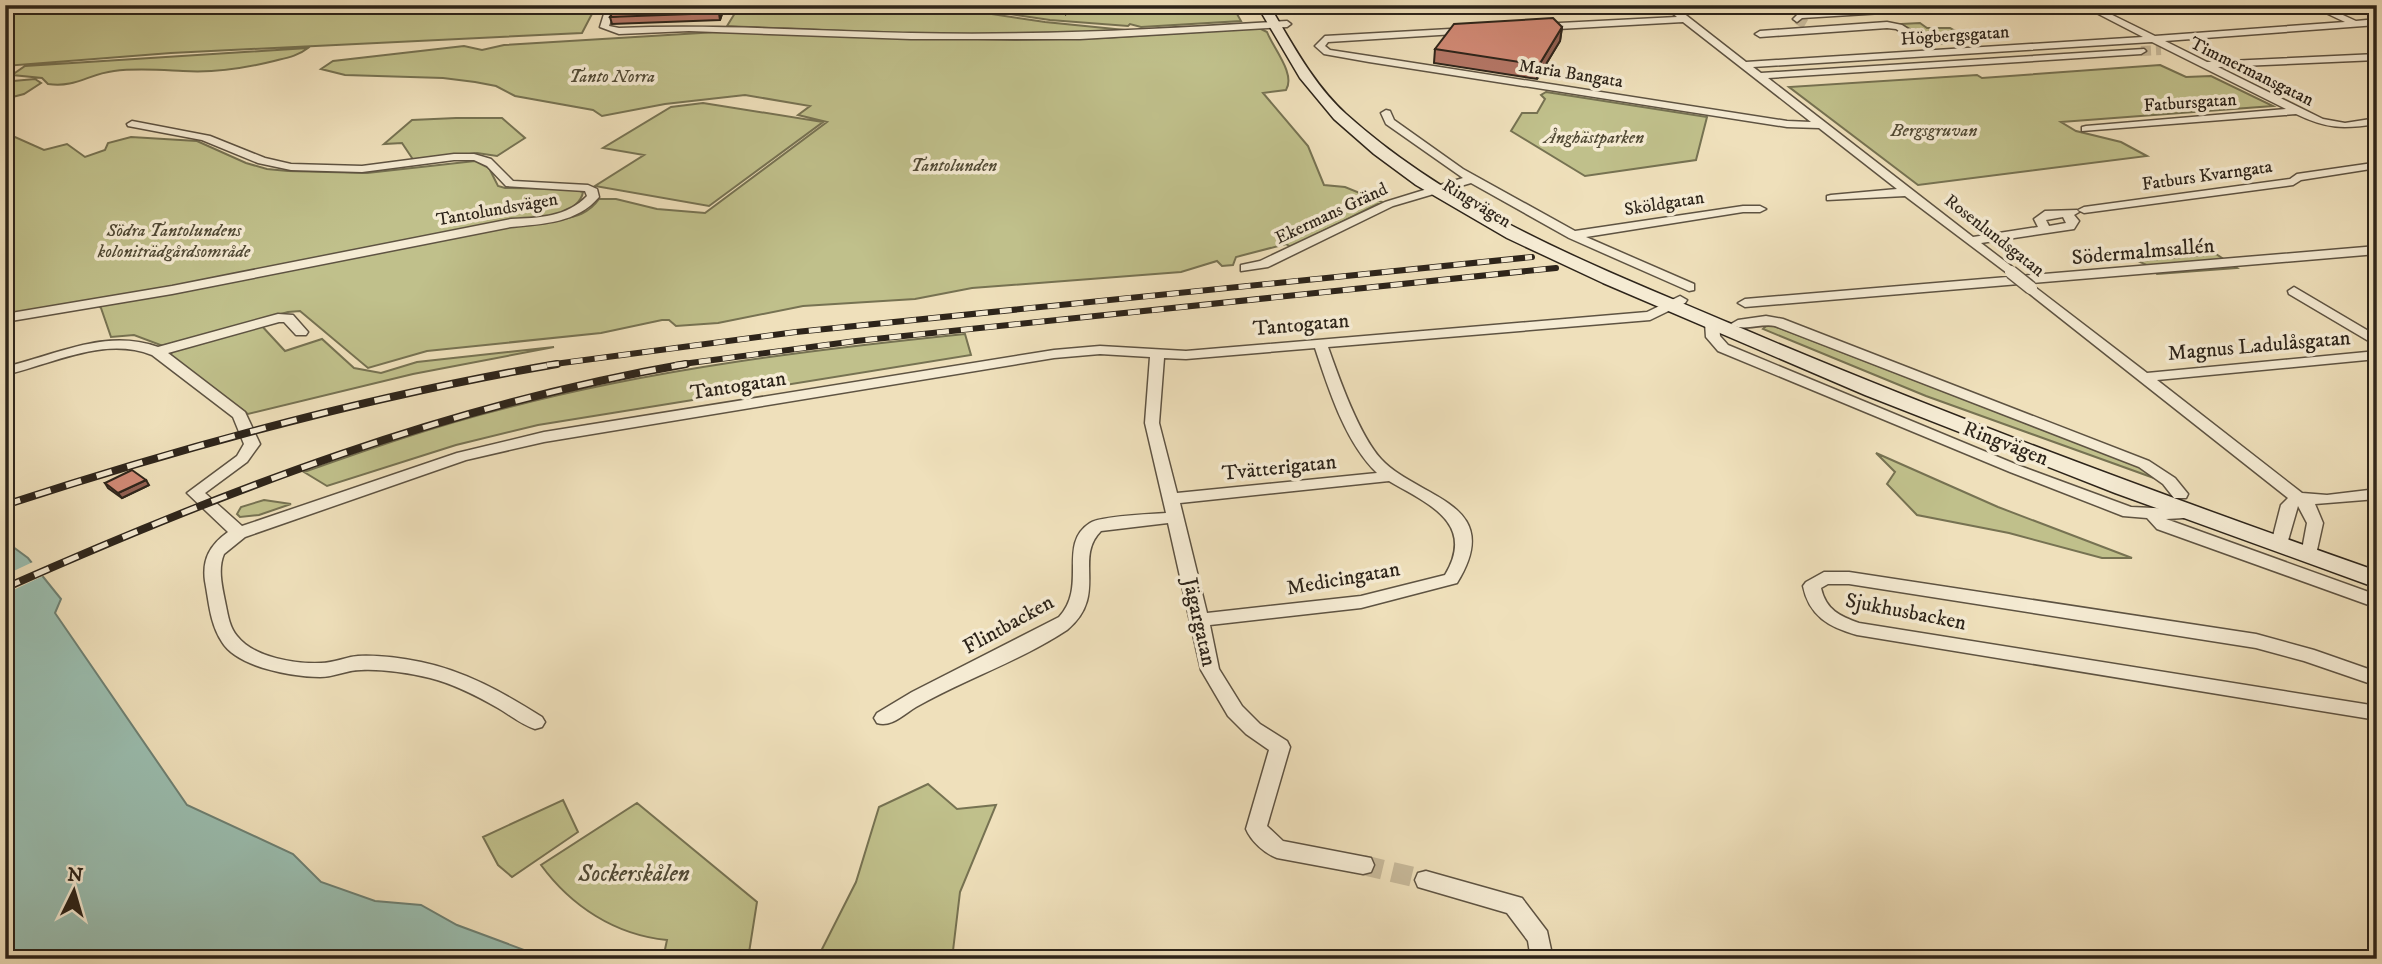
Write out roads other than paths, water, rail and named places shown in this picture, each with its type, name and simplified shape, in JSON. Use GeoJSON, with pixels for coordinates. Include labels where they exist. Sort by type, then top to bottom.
{"type":"FeatureCollection","features":[{"type":"Feature","properties":{"kind":"main road","name":"Ringvägen"},"geometry":{"type":"LineString","coordinates":[[1263,5],[1281,24],[1315,80],[1322,99],[1350,126],[1545,251],[1679,298],[1925,401],[2182,502]]}},
{"type":"Feature","properties":{"kind":"main road","name":"Ringvägen"},"geometry":{"type":"LineString","coordinates":[[1275,5],[1281,24]]}},
{"type":"Feature","properties":{"kind":"main road","name":"Ringvägen"},"geometry":{"type":"LineString","coordinates":[[1679,298],[1712,323],[1908,405],[2281,537],[2375,576]]}},
{"type":"Feature","properties":{"kind":"street"},"geometry":{"type":"LineString","coordinates":[[79,11],[87,5]]}},
{"type":"Feature","properties":{"kind":"street","name":"Rosenlundsgatan"},"geometry":{"type":"LineString","coordinates":[[1667,5],[2282,483],[2315,517],[2310,548]]}},
{"type":"Feature","properties":{"kind":"street"},"geometry":{"type":"LineString","coordinates":[[1797,19],[1799,16],[1915,8],[1924,5]]}},
{"type":"Feature","properties":{"kind":"street","name":"Timmermansgatan"},"geometry":{"type":"LineString","coordinates":[[2085,5],[2297,111],[2331,125],[2377,121]]}},
{"type":"Feature","properties":{"kind":"street"},"geometry":{"type":"LineString","coordinates":[[2313,5],[2377,32]]}},
{"type":"Feature","properties":{"kind":"street"},"geometry":{"type":"LineString","coordinates":[[605,10],[609,14],[604,27],[619,31],[689,28],[911,36],[1080,36],[1281,24]]}},
{"type":"Feature","properties":{"kind":"street"},"geometry":{"type":"LineString","coordinates":[[1524,28],[1684,19]]}},
{"type":"Feature","properties":{"kind":"street","name":"Högbergsgatan"},"geometry":{"type":"LineString","coordinates":[[1744,65],[2377,22]]}},
{"type":"Feature","properties":{"kind":"street"},"geometry":{"type":"LineString","coordinates":[[1760,34],[1810,27],[1894,26],[1923,42]]}},
{"type":"Feature","properties":{"kind":"street","name":"Maria Bangata"},"geometry":{"type":"LineString","coordinates":[[1485,30],[1325,39],[1320,46],[1326,52],[1364,59],[1787,124],[1821,125]]}},
{"type":"Feature","properties":{"kind":"street"},"geometry":{"type":"LineString","coordinates":[[2161,50],[2173,49]]}},
{"type":"Feature","properties":{"kind":"street"},"geometry":{"type":"LineString","coordinates":[[1760,76],[2140,51]]}},
{"type":"Feature","properties":{"kind":"street"},"geometry":{"type":"LineString","coordinates":[[2205,65],[2377,57]]}},
{"type":"Feature","properties":{"kind":"street","name":"Fatbursgatan"},"geometry":{"type":"LineString","coordinates":[[2086,129],[2297,111]]}},
{"type":"Feature","properties":{"kind":"street","name":"Ringvägen"},"geometry":{"type":"LineString","coordinates":[[1386,113],[1390,122],[1472,179],[1679,298]]}},
{"type":"Feature","properties":{"kind":"street","name":"Tantolundsvägen"},"geometry":{"type":"LineString","coordinates":[[5,318],[172,290],[511,222],[562,216],[576,212],[593,197],[593,191],[588,188],[510,184],[503,180],[491,163],[483,159],[451,159],[371,169],[289,167],[252,159],[204,138],[168,128],[132,124]]}},
{"type":"Feature","properties":{"kind":"street","name":"Fatburs Kvarngata"},"geometry":{"type":"LineString","coordinates":[[1971,241],[2070,226],[2075,212],[2293,182],[2297,177],[2373,166]]}},
{"type":"Feature","properties":{"kind":"street","name":"Ekermans Gränd"},"geometry":{"type":"LineString","coordinates":[[1245,268],[1264,264],[1389,204],[1472,179]]}},
{"type":"Feature","properties":{"kind":"street"},"geometry":{"type":"LineString","coordinates":[[1831,198],[1907,192]]}},
{"type":"Feature","properties":{"kind":"street","name":"Sköldgatan"},"geometry":{"type":"LineString","coordinates":[[1573,236],[1743,209],[1759,209]]}},
{"type":"Feature","properties":{"kind":"street","name":"Södermalmsallén"},"geometry":{"type":"LineString","coordinates":[[1745,303],[2377,250]]}},
{"type":"Feature","properties":{"kind":"street"},"geometry":{"type":"LineString","coordinates":[[2294,291],[2377,342]]}},
{"type":"Feature","properties":{"kind":"street","name":"Tantogatan"},"geometry":{"type":"LineString","coordinates":[[239,533],[462,456],[544,437],[1054,355],[1100,350],[1186,355],[1650,316],[1679,298]]}},
{"type":"Feature","properties":{"kind":"street"},"geometry":{"type":"LineString","coordinates":[[157,352],[278,318],[288,318],[301,331]]}},
{"type":"Feature","properties":{"kind":"street","name":"Ringvägen"},"geometry":{"type":"LineString","coordinates":[[1712,323],[1713,337],[1723,348],[2015,469],[2130,512],[2178,514],[2182,502]]}},
{"type":"Feature","properties":{"kind":"street"},"geometry":{"type":"LineString","coordinates":[[5,371],[108,343],[146,346],[240,415],[252,444],[242,459],[195,494],[239,533],[216,550],[211,562],[225,632],[236,647],[265,661],[320,670],[353,663],[405,666],[438,674],[472,686],[508,704],[535,722]]}},
{"type":"Feature","properties":{"kind":"street"},"geometry":{"type":"LineString","coordinates":[[1320,344],[1367,451],[1392,476]]}},
{"type":"Feature","properties":{"kind":"street","name":"Jägargatan"},"geometry":{"type":"LineString","coordinates":[[1157,354],[1152,423],[1210,670],[1235,711],[1253,729],[1280,747],[1256,829],[1277,849],[1363,865]]}},
{"type":"Feature","properties":{"kind":"street","name":"Magnus Ladulåsgatan"},"geometry":{"type":"LineString","coordinates":[[2145,377],[2377,355]]}},
{"type":"Feature","properties":{"kind":"street","name":"Tvätterigatan"},"geometry":{"type":"LineString","coordinates":[[1173,508],[1392,476]]}},
{"type":"Feature","properties":{"kind":"street","name":"Medicingatan"},"geometry":{"type":"LineString","coordinates":[[1200,620],[1361,602],[1451,579],[1463,560],[1464,541],[1455,517],[1447,507],[1392,476]]}},
{"type":"Feature","properties":{"kind":"street"},"geometry":{"type":"LineString","coordinates":[[2281,537],[2289,505],[2297,498],[2327,500],[2377,494]]}},
{"type":"Feature","properties":{"kind":"street","name":"Flintbacken"},"geometry":{"type":"LineString","coordinates":[[884,718],[913,698],[1066,622],[1078,606],[1083,589],[1081,542],[1086,533],[1096,526],[1173,508]]}},
{"type":"Feature","properties":{"kind":"street","name":"Ringvägen"},"geometry":{"type":"LineString","coordinates":[[2152,515],[2164,525],[2377,602]]}},
{"type":"Feature","properties":{"kind":"street","name":"Sjukhusbacken"},"geometry":{"type":"LineString","coordinates":[[2377,679],[2308,655],[2256,641],[1849,578],[1824,578],[1812,586],[1814,603],[1829,618],[1857,629],[2377,713]]}},
{"type":"Feature","properties":{"kind":"street"},"geometry":{"type":"LineString","coordinates":[[1426,880],[1514,905],[1539,938],[1542,959]]}},
{"type":"Feature","properties":{"kind":"tunnel"},"geometry":{"type":"LineString","coordinates":[[1797,19],[1807,25]]}},
{"type":"Feature","properties":{"kind":"tunnel"},"geometry":{"type":"LineString","coordinates":[[2141,51],[2161,50]]}},
{"type":"Feature","properties":{"kind":"tunnel"},"geometry":{"type":"LineString","coordinates":[[1363,865],[1426,880]]}},
{"type":"Feature","properties":{"kind":"railway"},"geometry":{"type":"LineString","coordinates":[[547,365],[796,332],[1532,257]]}},
{"type":"Feature","properties":{"kind":"railway"},"geometry":{"type":"LineString","coordinates":[[675,365],[856,341],[1556,268]]}},
{"type":"Feature","properties":{"kind":"railway"},"geometry":{"type":"LineString","coordinates":[[5,505],[278,424],[417,391],[557,364]]}},
{"type":"Feature","properties":{"kind":"railway"},"geometry":{"type":"LineString","coordinates":[[5,588],[170,518],[338,455],[510,403],[597,381],[686,364]]}},
{"type":"Feature","properties":{"kind":"park label","name":"Tanto Norra"},"geometry":{"type":"Point","coordinates":[612,76]}},
{"type":"Feature","properties":{"kind":"park label","name":"Bergsgruvan"},"geometry":{"type":"Point","coordinates":[1934,130]}},
{"type":"Feature","properties":{"kind":"park label","name":"Ånghästparken"},"geometry":{"type":"Point","coordinates":[1594,137]}},
{"type":"Feature","properties":{"kind":"park label","name":"Tantolunden"},"geometry":{"type":"Point","coordinates":[954,165]}},
{"type":"Feature","properties":{"kind":"park label","name":"Södra Tantolundens koloniträdgårdsområde"},"geometry":{"type":"Point","coordinates":[174,240]}},
{"type":"Feature","properties":{"kind":"park label","name":"Sockerskålen"},"geometry":{"type":"Point","coordinates":[634,873]}}]}
